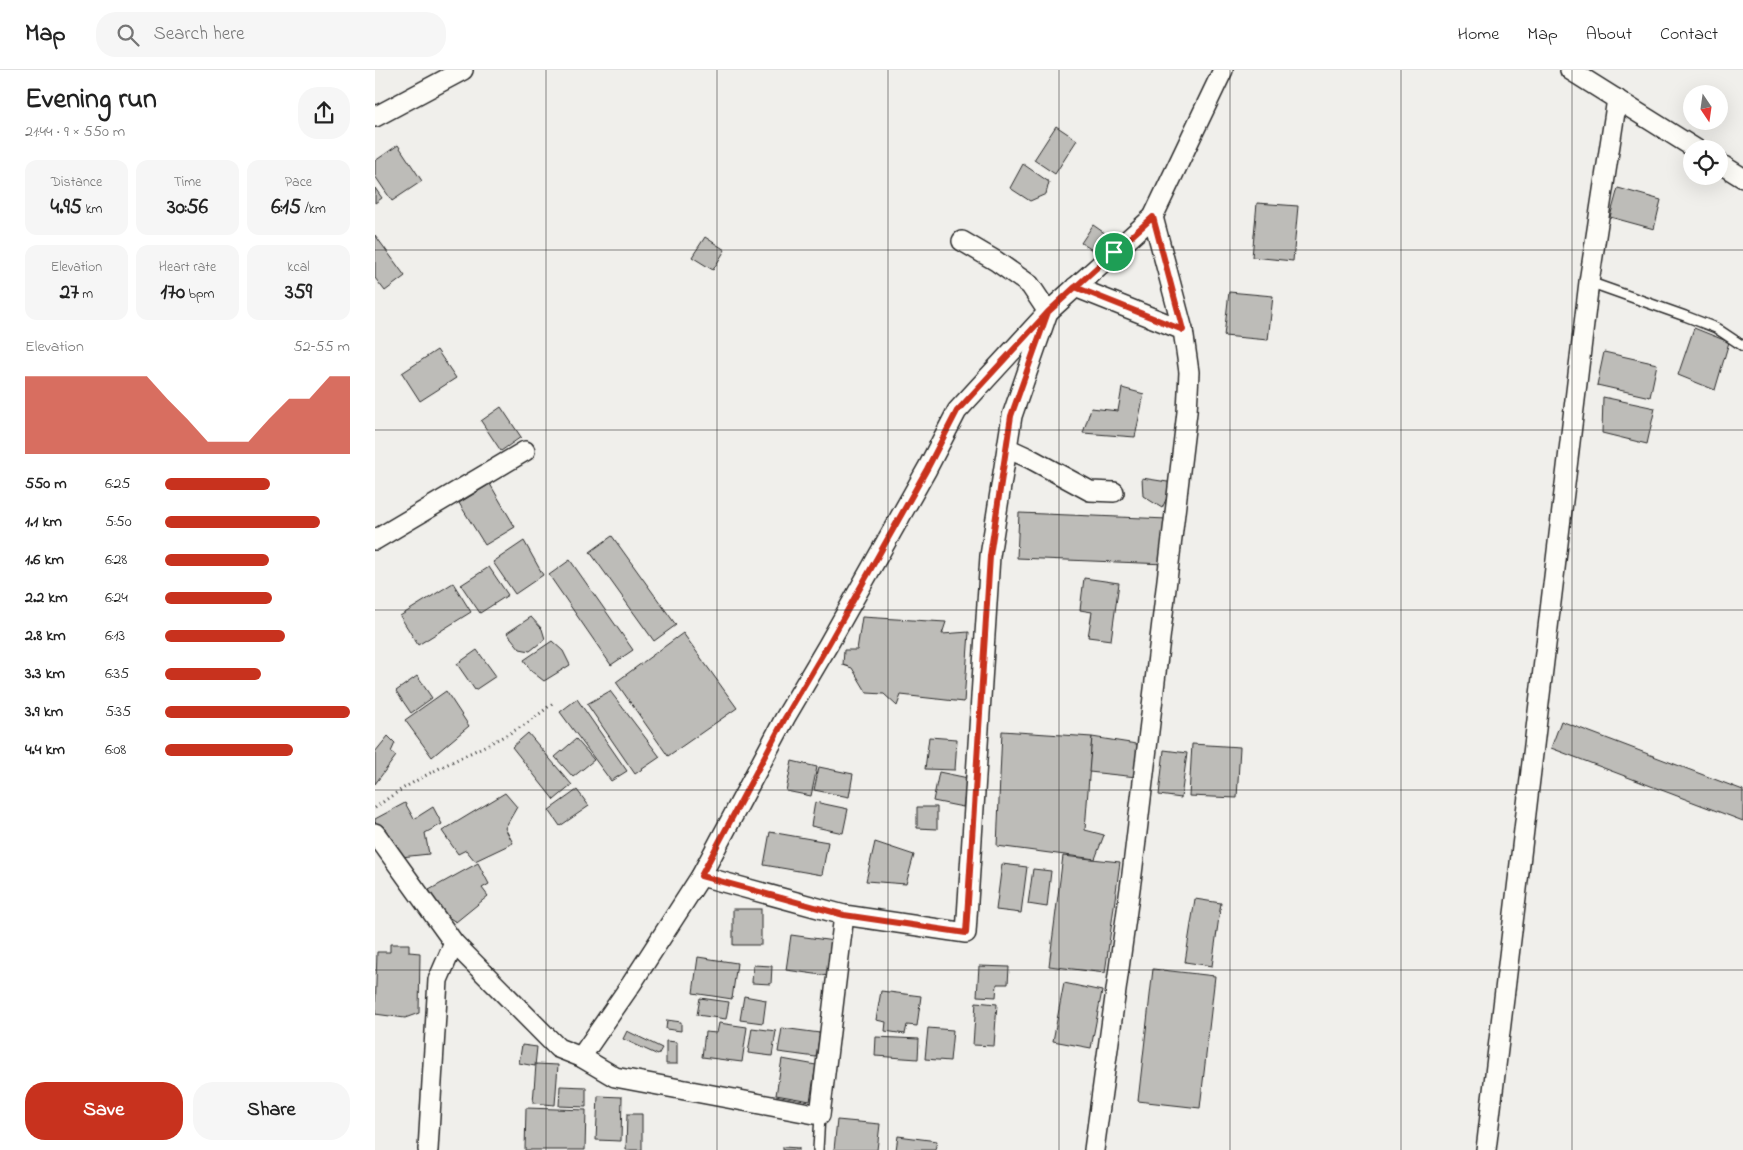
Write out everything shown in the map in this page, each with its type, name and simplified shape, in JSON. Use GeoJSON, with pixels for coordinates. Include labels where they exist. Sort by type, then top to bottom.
{"type":"FeatureCollection","features":[{"type":"Feature","properties":{"kind":"street"},"geometry":{"type":"LineString","coordinates":[[375,117],[463,70]]}},
{"type":"Feature","properties":{"kind":"street"},"geometry":{"type":"LineString","coordinates":[[581,1057],[632,983],[701,876],[785,718],[927,469],[957,411],[1048,312],[1153,217],[1223,70]]}},
{"type":"Feature","properties":{"kind":"street"},"geometry":{"type":"LineString","coordinates":[[1570,70],[1683,141]]}},
{"type":"Feature","properties":{"kind":"street"},"geometry":{"type":"LineString","coordinates":[[1486,1150],[1589,282],[1617,99]]}},
{"type":"Feature","properties":{"kind":"street"},"geometry":{"type":"LineString","coordinates":[[1728,169],[1743,178]]}},
{"type":"Feature","properties":{"kind":"street"},"geometry":{"type":"LineString","coordinates":[[1094,1150],[1132,874],[1187,412],[1189,372],[1183,330],[1153,217]]}},
{"type":"Feature","properties":{"kind":"street"},"geometry":{"type":"LineString","coordinates":[[962,241],[1030,285],[1048,312]]}},
{"type":"Feature","properties":{"kind":"street"},"geometry":{"type":"LineString","coordinates":[[1075,287],[1183,330]]}},
{"type":"Feature","properties":{"kind":"street"},"geometry":{"type":"LineString","coordinates":[[701,876],[844,915],[966,933],[990,556],[1011,416],[1048,312]]}},
{"type":"Feature","properties":{"kind":"street"},"geometry":{"type":"LineString","coordinates":[[1007,448],[1090,491],[1114,492]]}},
{"type":"Feature","properties":{"kind":"street"},"geometry":{"type":"LineString","coordinates":[[375,540],[525,451]]}},
{"type":"Feature","properties":{"kind":"street"},"geometry":{"type":"LineString","coordinates":[[375,833],[454,943],[558,1048],[581,1057],[615,1077],[820,1115],[844,915]]}},
{"type":"Feature","properties":{"kind":"street"},"geometry":{"type":"LineString","coordinates":[[428,1150],[438,980],[454,943]]}},
{"type":"Feature","properties":{"kind":"lane"},"geometry":{"type":"LineString","coordinates":[[1589,282],[1716,328],[1743,346]]}},
{"type":"Feature","properties":{"kind":"lane"},"geometry":{"type":"LineString","coordinates":[[818,1150],[820,1115]]}},
{"type":"Feature","properties":{"kind":"path"},"geometry":{"type":"LineString","coordinates":[[375,808],[393,794],[442,766],[520,727],[553,703]]}},
{"type":"Feature","properties":{"kind":"building"},"geometry":{"type":"Polygon","coordinates":[[[1056,126],[1077,140],[1055,174],[1034,160],[1056,126]]]}},
{"type":"Feature","properties":{"kind":"building"},"geometry":{"type":"Polygon","coordinates":[[[398,145],[422,181],[392,201],[375,176],[375,161],[398,145]]]}},
{"type":"Feature","properties":{"kind":"building"},"geometry":{"type":"Polygon","coordinates":[[[1023,164],[1049,182],[1046,194],[1030,201],[1010,188],[1023,164]]]}},
{"type":"Feature","properties":{"kind":"building"},"geometry":{"type":"Polygon","coordinates":[[[375,188],[382,198],[375,203],[375,188]]]}},
{"type":"Feature","properties":{"kind":"building"},"geometry":{"type":"Polygon","coordinates":[[[1618,188],[1661,200],[1654,229],[1610,217],[1618,188]]]}},
{"type":"Feature","properties":{"kind":"building"},"geometry":{"type":"Polygon","coordinates":[[[1257,203],[1298,206],[1293,261],[1252,257],[1257,203]]]}},
{"type":"Feature","properties":{"kind":"building"},"geometry":{"type":"Polygon","coordinates":[[[1093,225],[1106,234],[1094,251],[1081,243],[1093,225]]]}},
{"type":"Feature","properties":{"kind":"building"},"geometry":{"type":"Polygon","coordinates":[[[375,235],[405,276],[385,291],[375,278],[375,235]]]}},
{"type":"Feature","properties":{"kind":"building"},"geometry":{"type":"Polygon","coordinates":[[[705,237],[725,250],[713,270],[692,257],[705,237]]]}},
{"type":"Feature","properties":{"kind":"building"},"geometry":{"type":"Polygon","coordinates":[[[1229,292],[1273,296],[1268,340],[1224,336],[1229,292]]]}},
{"type":"Feature","properties":{"kind":"building"},"geometry":{"type":"Polygon","coordinates":[[[1694,328],[1729,342],[1715,390],[1678,375],[1694,328]]]}},
{"type":"Feature","properties":{"kind":"building"},"geometry":{"type":"Polygon","coordinates":[[[437,350],[456,378],[420,401],[402,373],[437,350]]]}},
{"type":"Feature","properties":{"kind":"building"},"geometry":{"type":"Polygon","coordinates":[[[1604,352],[1657,364],[1650,397],[1597,385],[1604,352]]]}},
{"type":"Feature","properties":{"kind":"building"},"geometry":{"type":"Polygon","coordinates":[[[1122,388],[1144,394],[1135,437],[1083,433],[1091,408],[1118,411],[1122,388]]]}},
{"type":"Feature","properties":{"kind":"building"},"geometry":{"type":"Polygon","coordinates":[[[1603,397],[1655,408],[1647,444],[1602,433],[1603,397]]]}},
{"type":"Feature","properties":{"kind":"building"},"geometry":{"type":"Polygon","coordinates":[[[501,407],[521,437],[501,451],[481,421],[501,407]]]}},
{"type":"Feature","properties":{"kind":"building"},"geometry":{"type":"Polygon","coordinates":[[[1142,478],[1174,483],[1162,508],[1143,496],[1142,478]]]}},
{"type":"Feature","properties":{"kind":"building"},"geometry":{"type":"Polygon","coordinates":[[[490,484],[515,527],[485,545],[459,503],[490,484]]]}},
{"type":"Feature","properties":{"kind":"building"},"geometry":{"type":"Polygon","coordinates":[[[1019,513],[1168,519],[1166,564],[1017,558],[1019,513]]]}},
{"type":"Feature","properties":{"kind":"building"},"geometry":{"type":"Polygon","coordinates":[[[612,536],[676,625],[654,641],[590,552],[612,536]]]}},
{"type":"Feature","properties":{"kind":"building"},"geometry":{"type":"Polygon","coordinates":[[[524,541],[543,575],[515,594],[493,562],[524,541]]]}},
{"type":"Feature","properties":{"kind":"building"},"geometry":{"type":"Polygon","coordinates":[[[570,560],[633,650],[611,665],[549,575],[570,560]]]}},
{"type":"Feature","properties":{"kind":"building"},"geometry":{"type":"Polygon","coordinates":[[[489,567],[508,595],[480,613],[461,585],[489,567]]]}},
{"type":"Feature","properties":{"kind":"building"},"geometry":{"type":"Polygon","coordinates":[[[1084,578],[1119,583],[1111,640],[1088,637],[1092,612],[1080,610],[1084,578]]]}},
{"type":"Feature","properties":{"kind":"building"},"geometry":{"type":"Polygon","coordinates":[[[453,583],[471,612],[418,645],[400,616],[453,583]]]}},
{"type":"Feature","properties":{"kind":"building"},"geometry":{"type":"Polygon","coordinates":[[[531,617],[542,629],[545,639],[530,651],[520,649],[507,633],[531,617]]]}},
{"type":"Feature","properties":{"kind":"building"},"geometry":{"type":"Polygon","coordinates":[[[862,617],[946,622],[942,634],[969,632],[964,702],[901,695],[897,706],[884,694],[867,693],[852,668],[843,665],[844,650],[857,650],[862,617]]]}},
{"type":"Feature","properties":{"kind":"building"},"geometry":{"type":"Polygon","coordinates":[[[683,633],[737,708],[668,756],[616,682],[683,633]]]}},
{"type":"Feature","properties":{"kind":"building"},"geometry":{"type":"Polygon","coordinates":[[[552,641],[563,651],[570,665],[544,681],[531,671],[524,660],[552,641]]]}},
{"type":"Feature","properties":{"kind":"building"},"geometry":{"type":"Polygon","coordinates":[[[477,650],[496,676],[475,690],[457,664],[477,650]]]}},
{"type":"Feature","properties":{"kind":"building"},"geometry":{"type":"Polygon","coordinates":[[[417,676],[432,698],[411,713],[396,691],[417,676]]]}},
{"type":"Feature","properties":{"kind":"building"},"geometry":{"type":"Polygon","coordinates":[[[446,691],[469,726],[432,757],[405,720],[446,691]]]}},
{"type":"Feature","properties":{"kind":"building"},"geometry":{"type":"Polygon","coordinates":[[[610,691],[660,757],[635,774],[587,704],[610,691]]]}},
{"type":"Feature","properties":{"kind":"building"},"geometry":{"type":"Polygon","coordinates":[[[577,699],[627,771],[611,781],[560,712],[577,699]]]}},
{"type":"Feature","properties":{"kind":"building"},"geometry":{"type":"Polygon","coordinates":[[[1561,721],[1743,790],[1743,821],[1551,748],[1561,721]]]}},
{"type":"Feature","properties":{"kind":"building"},"geometry":{"type":"Polygon","coordinates":[[[1002,731],[1092,737],[1085,830],[1104,835],[1095,859],[997,846],[1002,731]]]}},
{"type":"Feature","properties":{"kind":"building"},"geometry":{"type":"Polygon","coordinates":[[[528,733],[572,785],[554,800],[512,747],[528,733]]]}},
{"type":"Feature","properties":{"kind":"building"},"geometry":{"type":"Polygon","coordinates":[[[388,736],[395,743],[391,752],[396,756],[375,784],[375,752],[388,736]]]}},
{"type":"Feature","properties":{"kind":"building"},"geometry":{"type":"Polygon","coordinates":[[[929,737],[957,739],[955,770],[925,769],[929,737]]]}},
{"type":"Feature","properties":{"kind":"building"},"geometry":{"type":"Polygon","coordinates":[[[1092,737],[1143,745],[1137,777],[1089,772],[1092,737]]]}},
{"type":"Feature","properties":{"kind":"building"},"geometry":{"type":"Polygon","coordinates":[[[576,739],[594,760],[573,777],[555,757],[576,739]]]}},
{"type":"Feature","properties":{"kind":"building"},"geometry":{"type":"Polygon","coordinates":[[[1192,744],[1240,747],[1237,798],[1189,796],[1192,744]]]}},
{"type":"Feature","properties":{"kind":"building"},"geometry":{"type":"Polygon","coordinates":[[[1164,750],[1187,753],[1181,798],[1159,795],[1164,750]]]}},
{"type":"Feature","properties":{"kind":"building"},"geometry":{"type":"Polygon","coordinates":[[[792,761],[817,767],[811,796],[786,791],[792,761]]]}},
{"type":"Feature","properties":{"kind":"building"},"geometry":{"type":"Polygon","coordinates":[[[819,767],[853,774],[849,797],[814,790],[819,767]]]}},
{"type":"Feature","properties":{"kind":"building"},"geometry":{"type":"Polygon","coordinates":[[[939,772],[968,778],[963,807],[933,801],[939,772]]]}},
{"type":"Feature","properties":{"kind":"building"},"geometry":{"type":"Polygon","coordinates":[[[577,790],[589,806],[560,826],[549,810],[577,790]]]}},
{"type":"Feature","properties":{"kind":"building"},"geometry":{"type":"Polygon","coordinates":[[[505,793],[517,807],[505,828],[513,843],[475,861],[466,850],[458,854],[442,831],[505,793]]]}},
{"type":"Feature","properties":{"kind":"building"},"geometry":{"type":"Polygon","coordinates":[[[815,802],[848,809],[843,833],[811,826],[815,802]]]}},
{"type":"Feature","properties":{"kind":"building"},"geometry":{"type":"Polygon","coordinates":[[[405,803],[414,819],[433,807],[442,824],[425,833],[429,854],[401,857],[375,826],[375,819],[405,803]]]}},
{"type":"Feature","properties":{"kind":"building"},"geometry":{"type":"Polygon","coordinates":[[[917,807],[937,807],[937,829],[917,828],[917,807]]]}},
{"type":"Feature","properties":{"kind":"building"},"geometry":{"type":"Polygon","coordinates":[[[770,832],[828,842],[822,875],[764,865],[770,832]]]}},
{"type":"Feature","properties":{"kind":"building"},"geometry":{"type":"Polygon","coordinates":[[[875,842],[914,855],[906,884],[866,881],[875,842]]]}},
{"type":"Feature","properties":{"kind":"building"},"geometry":{"type":"Polygon","coordinates":[[[1063,856],[1120,862],[1105,973],[1049,966],[1063,856]]]}},
{"type":"Feature","properties":{"kind":"building"},"geometry":{"type":"Polygon","coordinates":[[[478,863],[489,884],[482,888],[488,896],[456,922],[445,915],[429,890],[478,863]]]}},
{"type":"Feature","properties":{"kind":"building"},"geometry":{"type":"Polygon","coordinates":[[[1002,864],[1027,867],[1021,913],[996,910],[1002,864]]]}},
{"type":"Feature","properties":{"kind":"building"},"geometry":{"type":"Polygon","coordinates":[[[1033,869],[1051,871],[1047,907],[1028,904],[1033,869]]]}},
{"type":"Feature","properties":{"kind":"building"},"geometry":{"type":"Polygon","coordinates":[[[1195,899],[1221,903],[1212,966],[1185,962],[1195,899]]]}},
{"type":"Feature","properties":{"kind":"building"},"geometry":{"type":"Polygon","coordinates":[[[733,909],[761,909],[761,945],[733,945],[733,909]]]}},
{"type":"Feature","properties":{"kind":"building"},"geometry":{"type":"Polygon","coordinates":[[[791,935],[834,941],[829,976],[786,970],[791,935]]]}},
{"type":"Feature","properties":{"kind":"building"},"geometry":{"type":"Polygon","coordinates":[[[390,944],[409,944],[409,952],[420,953],[419,1013],[405,1018],[375,1014],[377,952],[390,952],[390,944]]]}},
{"type":"Feature","properties":{"kind":"building"},"geometry":{"type":"Polygon","coordinates":[[[698,957],[737,963],[732,999],[693,993],[698,957]]]}},
{"type":"Feature","properties":{"kind":"building"},"geometry":{"type":"Polygon","coordinates":[[[753,965],[772,966],[771,984],[752,983],[753,965]]]}},
{"type":"Feature","properties":{"kind":"building"},"geometry":{"type":"Polygon","coordinates":[[[979,966],[1009,967],[1008,984],[997,984],[996,997],[977,996],[979,966]]]}},
{"type":"Feature","properties":{"kind":"building"},"geometry":{"type":"Polygon","coordinates":[[[1153,969],[1215,976],[1200,1108],[1138,1101],[1153,969]]]}},
{"type":"Feature","properties":{"kind":"building"},"geometry":{"type":"Polygon","coordinates":[[[1064,983],[1102,991],[1091,1048],[1053,1041],[1064,983]]]}},
{"type":"Feature","properties":{"kind":"building"},"geometry":{"type":"Polygon","coordinates":[[[881,991],[921,996],[917,1026],[907,1025],[905,1034],[885,1031],[886,1022],[876,1020],[881,991]]]}},
{"type":"Feature","properties":{"kind":"building"},"geometry":{"type":"Polygon","coordinates":[[[744,996],[766,1000],[763,1023],[740,1020],[744,996]]]}},
{"type":"Feature","properties":{"kind":"building"},"geometry":{"type":"Polygon","coordinates":[[[700,998],[729,1002],[726,1019],[697,1015],[700,998]]]}},
{"type":"Feature","properties":{"kind":"building"},"geometry":{"type":"Polygon","coordinates":[[[976,1002],[997,1004],[994,1046],[973,1045],[976,1002]]]}},
{"type":"Feature","properties":{"kind":"building"},"geometry":{"type":"Polygon","coordinates":[[[667,1020],[681,1022],[681,1031],[666,1029],[667,1020]]]}},
{"type":"Feature","properties":{"kind":"building"},"geometry":{"type":"Polygon","coordinates":[[[719,1023],[747,1027],[742,1062],[702,1057],[705,1032],[717,1033],[719,1023]]]}},
{"type":"Feature","properties":{"kind":"building"},"geometry":{"type":"Polygon","coordinates":[[[752,1028],[776,1031],[772,1056],[748,1053],[752,1028]]]}},
{"type":"Feature","properties":{"kind":"building"},"geometry":{"type":"Polygon","coordinates":[[[782,1028],[820,1033],[816,1057],[778,1052],[782,1028]]]}},
{"type":"Feature","properties":{"kind":"building"},"geometry":{"type":"Polygon","coordinates":[[[928,1028],[953,1030],[950,1061],[925,1059],[928,1028]]]}},
{"type":"Feature","properties":{"kind":"building"},"geometry":{"type":"Polygon","coordinates":[[[627,1031],[662,1048],[658,1055],[623,1039],[627,1031]]]}},
{"type":"Feature","properties":{"kind":"building"},"geometry":{"type":"Polygon","coordinates":[[[876,1037],[919,1039],[918,1059],[875,1056],[876,1037]]]}},
{"type":"Feature","properties":{"kind":"building"},"geometry":{"type":"Polygon","coordinates":[[[666,1041],[677,1042],[677,1064],[666,1064],[666,1041]]]}},
{"type":"Feature","properties":{"kind":"building"},"geometry":{"type":"Polygon","coordinates":[[[522,1045],[537,1047],[535,1066],[519,1063],[522,1045]]]}},
{"type":"Feature","properties":{"kind":"building"},"geometry":{"type":"Polygon","coordinates":[[[782,1059],[816,1065],[810,1101],[776,1095],[782,1059]]]}},
{"type":"Feature","properties":{"kind":"building"},"geometry":{"type":"Polygon","coordinates":[[[536,1064],[558,1065],[555,1105],[533,1103],[536,1064]]]}},
{"type":"Feature","properties":{"kind":"building"},"geometry":{"type":"Polygon","coordinates":[[[560,1086],[586,1087],[586,1107],[559,1106],[560,1086]]]}},
{"type":"Feature","properties":{"kind":"building"},"geometry":{"type":"Polygon","coordinates":[[[598,1096],[622,1097],[621,1141],[596,1140],[598,1096]]]}},
{"type":"Feature","properties":{"kind":"building"},"geometry":{"type":"Polygon","coordinates":[[[526,1108],[586,1110],[585,1150],[525,1150],[526,1108]]]}},
{"type":"Feature","properties":{"kind":"building"},"geometry":{"type":"Polygon","coordinates":[[[627,1114],[642,1114],[642,1150],[626,1150],[627,1114]]]}},
{"type":"Feature","properties":{"kind":"building"},"geometry":{"type":"Polygon","coordinates":[[[837,1120],[880,1124],[877,1150],[834,1150],[837,1120]]]}},
{"type":"Feature","properties":{"kind":"building"},"geometry":{"type":"Polygon","coordinates":[[[898,1136],[937,1141],[935,1150],[896,1150],[898,1136]]]}},
{"type":"Feature","properties":{"kind":"building"},"geometry":{"type":"Polygon","coordinates":[[[783,1147],[799,1148],[799,1150],[783,1150],[783,1147]]]}},
{"type":"Feature","properties":{"kind":"route"},"geometry":{"type":"LineString","coordinates":[[1114,252],[1075,287],[1048,312],[957,411],[927,469],[785,718],[701,876],[844,915],[966,933],[990,556],[1011,416],[1048,312],[1075,287],[1183,330],[1153,217],[1114,252]]}}]}
